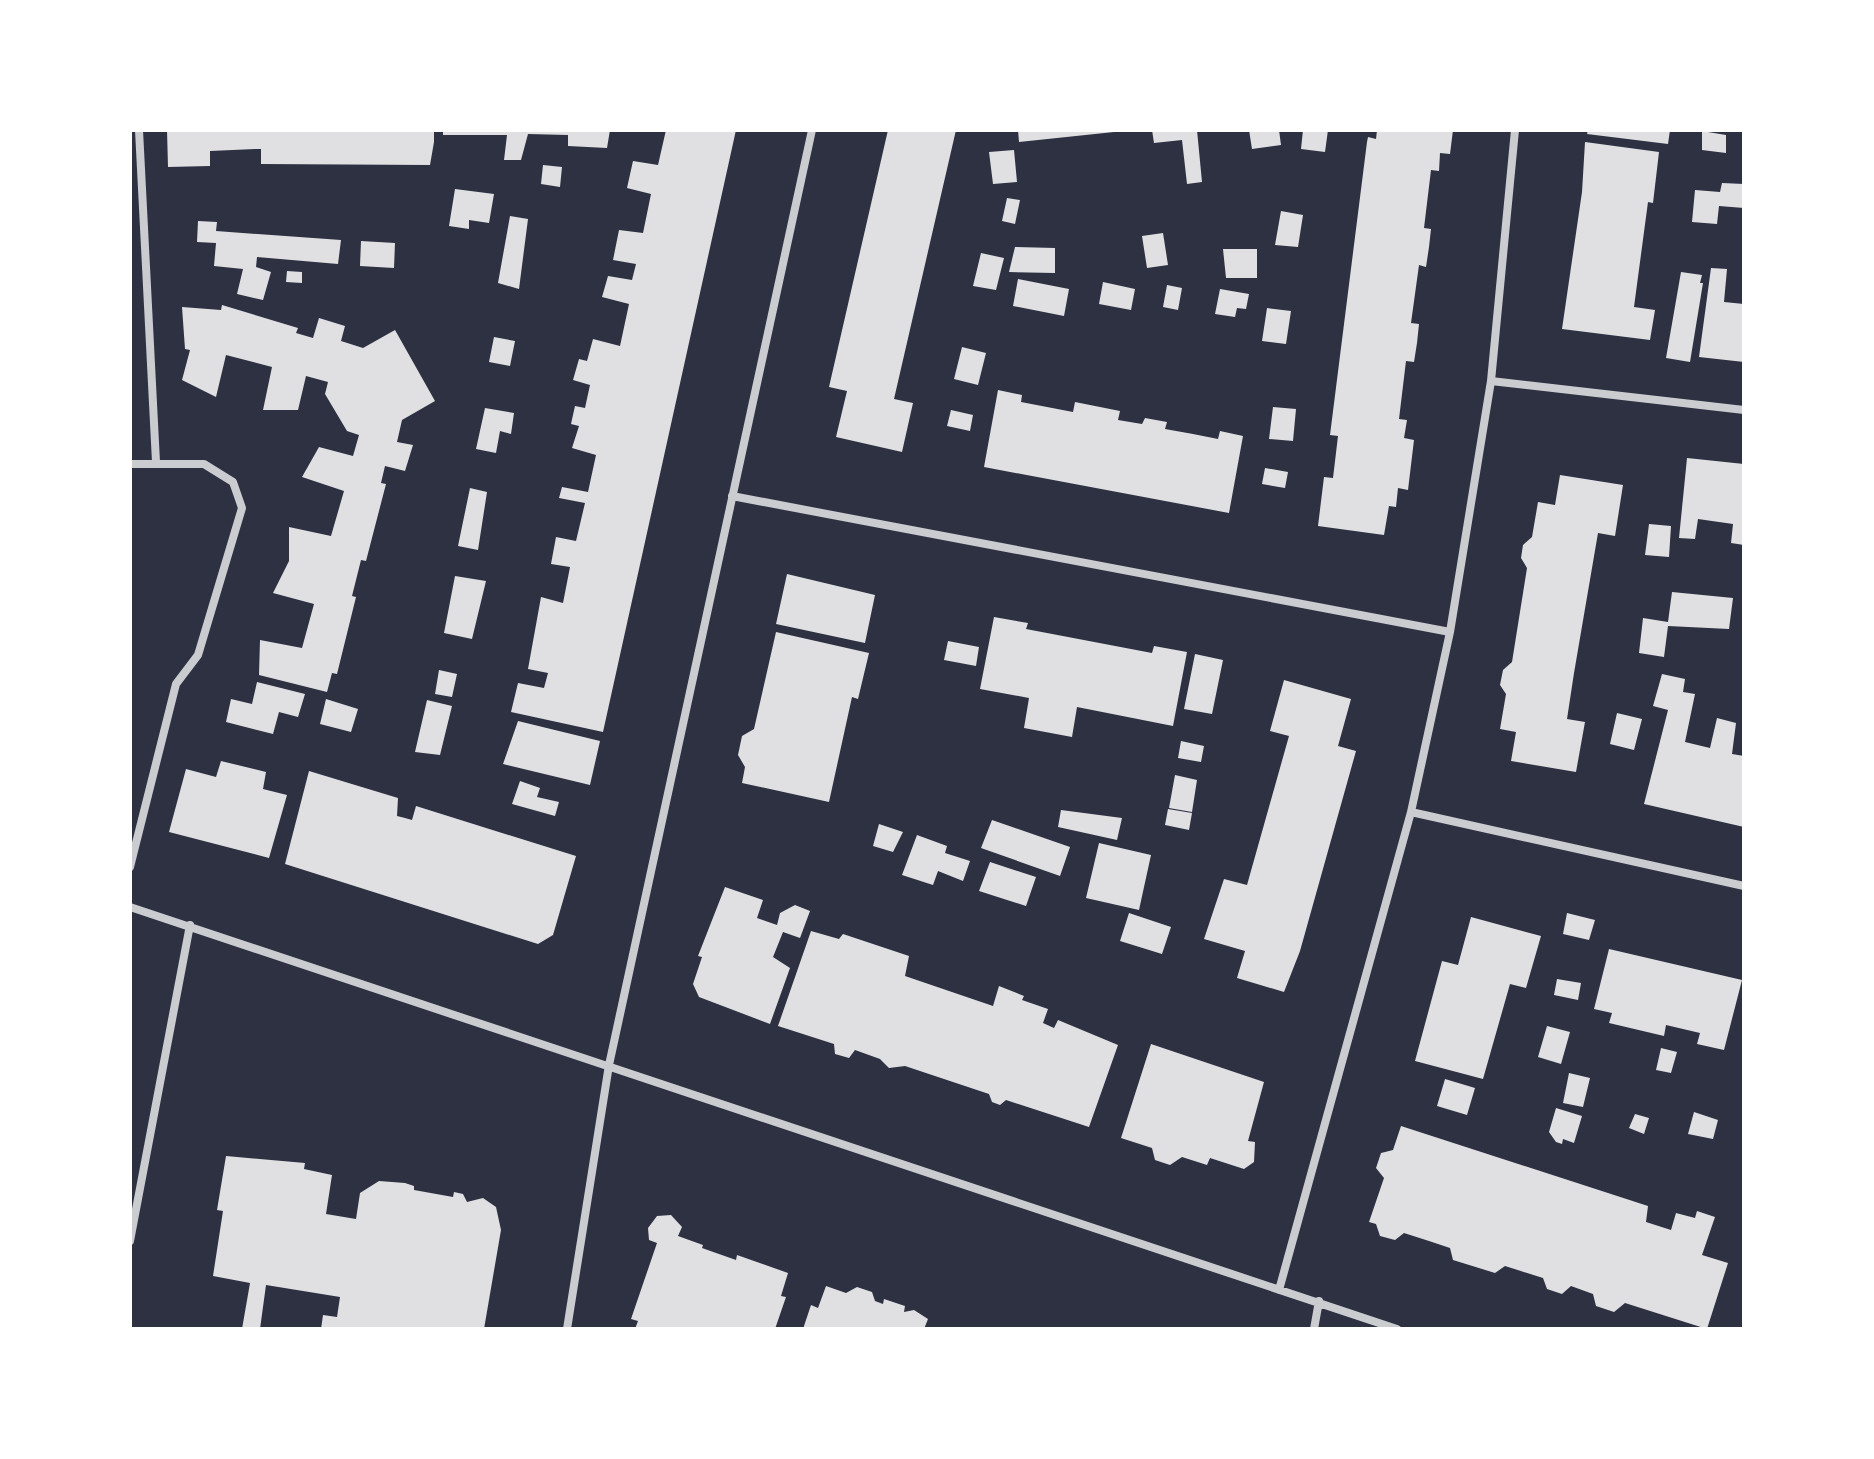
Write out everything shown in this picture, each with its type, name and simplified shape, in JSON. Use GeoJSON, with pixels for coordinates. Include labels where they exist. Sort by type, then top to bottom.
{"type":"FeatureCollection","features":[{"type":"Feature","properties":{"kind":"street"},"geometry":{"type":"LineString","coordinates":[[139,130],[156,462]]}},
{"type":"Feature","properties":{"kind":"street"},"geometry":{"type":"LineString","coordinates":[[567,1329],[609,1065],[812,130]]}},
{"type":"Feature","properties":{"kind":"street"},"geometry":{"type":"LineString","coordinates":[[1279,1290],[1411,812],[1450,632],[1491,381],[1515,130]]}},
{"type":"Feature","properties":{"kind":"street"},"geometry":{"type":"LineString","coordinates":[[1491,381],[1744,410]]}},
{"type":"Feature","properties":{"kind":"street"},"geometry":{"type":"LineString","coordinates":[[130,464],[204,464],[233,482],[242,508],[198,655],[176,684],[130,867]]}},
{"type":"Feature","properties":{"kind":"street"},"geometry":{"type":"LineString","coordinates":[[732,496],[1450,632]]}},
{"type":"Feature","properties":{"kind":"street"},"geometry":{"type":"LineString","coordinates":[[1411,812],[1744,886]]}},
{"type":"Feature","properties":{"kind":"street"},"geometry":{"type":"LineString","coordinates":[[130,907],[1397,1329]]}},
{"type":"Feature","properties":{"kind":"street"},"geometry":{"type":"LineString","coordinates":[[130,1241],[190,925]]}},
{"type":"Feature","properties":{"kind":"street"},"geometry":{"type":"LineString","coordinates":[[1314,1329],[1319,1301]]}},
{"type":"Feature","properties":{"kind":"building"},"geometry":{"type":"Polygon","coordinates":[[[167,130],[434,130],[434,142],[430,165],[261,164],[261,149],[255,149],[210,151],[210,166],[168,167],[167,130]]]}},
{"type":"Feature","properties":{"kind":"building"},"geometry":{"type":"Polygon","coordinates":[[[443,130],[610,130],[607,148],[568,146],[568,135],[528,134],[521,160],[504,160],[507,135],[443,135],[443,130]]]}},
{"type":"Feature","properties":{"kind":"building"},"geometry":{"type":"Polygon","coordinates":[[[666,130],[736,130],[603,732],[511,712],[518,683],[544,688],[548,673],[528,669],[541,597],[563,603],[570,567],[551,564],[556,537],[576,541],[585,503],[559,498],[562,487],[588,492],[596,455],[572,448],[579,426],[571,424],[575,406],[585,408],[590,385],[573,380],[579,359],[587,361],[593,339],[620,346],[629,304],[602,297],[608,276],[632,280],[636,264],[613,260],[619,230],[643,233],[651,194],[627,188],[633,161],[658,165],[666,130]]]}},
{"type":"Feature","properties":{"kind":"building"},"geometry":{"type":"Polygon","coordinates":[[[888,130],[956,130],[894,399],[913,403],[902,452],[836,437],[847,391],[829,387],[888,130]]]}},
{"type":"Feature","properties":{"kind":"building"},"geometry":{"type":"Polygon","coordinates":[[[1018,130],[1114,130],[1114,132],[1019,142],[1018,130]]]}},
{"type":"Feature","properties":{"kind":"building"},"geometry":{"type":"Polygon","coordinates":[[[1152,130],[1197,130],[1202,182],[1187,184],[1182,140],[1154,143],[1152,130]]]}},
{"type":"Feature","properties":{"kind":"building"},"geometry":{"type":"Polygon","coordinates":[[[1249,130],[1279,130],[1281,145],[1252,149],[1249,130]]]}},
{"type":"Feature","properties":{"kind":"building"},"geometry":{"type":"Polygon","coordinates":[[[1303,130],[1328,130],[1325,152],[1301,149],[1303,130]]]}},
{"type":"Feature","properties":{"kind":"building"},"geometry":{"type":"Polygon","coordinates":[[[1377,130],[1453,130],[1450,154],[1440,153],[1439,171],[1431,170],[1424,228],[1431,229],[1429,247],[1426,267],[1419,265],[1411,323],[1419,324],[1417,343],[1414,362],[1406,361],[1399,419],[1407,420],[1404,438],[1414,440],[1408,490],[1398,488],[1396,507],[1389,506],[1384,535],[1318,526],[1324,477],[1333,478],[1338,436],[1330,435],[1367,142],[1368,137],[1376,139],[1377,130]]]}},
{"type":"Feature","properties":{"kind":"building"},"geometry":{"type":"Polygon","coordinates":[[[1588,130],[1670,130],[1668,144],[1587,134],[1588,130]]]}},
{"type":"Feature","properties":{"kind":"building"},"geometry":{"type":"Polygon","coordinates":[[[1702,131],[1726,135],[1726,153],[1702,150],[1702,131]]]}},
{"type":"Feature","properties":{"kind":"building"},"geometry":{"type":"Polygon","coordinates":[[[1585,142],[1659,152],[1653,203],[1648,202],[1634,307],[1655,310],[1650,340],[1562,329],[1582,192],[1585,142]]]}},
{"type":"Feature","properties":{"kind":"building"},"geometry":{"type":"Polygon","coordinates":[[[1014,150],[1017,182],[993,184],[989,152],[1014,150]]]}},
{"type":"Feature","properties":{"kind":"building"},"geometry":{"type":"Polygon","coordinates":[[[543,165],[562,167],[560,187],[541,184],[543,165]]]}},
{"type":"Feature","properties":{"kind":"building"},"geometry":{"type":"Polygon","coordinates":[[[1722,183],[1744,184],[1744,208],[1719,206],[1717,224],[1692,222],[1695,190],[1720,192],[1722,183]]]}},
{"type":"Feature","properties":{"kind":"building"},"geometry":{"type":"Polygon","coordinates":[[[455,189],[494,194],[489,223],[469,220],[469,229],[449,226],[455,189]]]}},
{"type":"Feature","properties":{"kind":"building"},"geometry":{"type":"Polygon","coordinates":[[[1007,198],[1020,200],[1015,224],[1002,221],[1007,198]]]}},
{"type":"Feature","properties":{"kind":"building"},"geometry":{"type":"Polygon","coordinates":[[[1281,211],[1303,215],[1298,247],[1275,245],[1281,211]]]}},
{"type":"Feature","properties":{"kind":"building"},"geometry":{"type":"Polygon","coordinates":[[[510,216],[528,219],[519,289],[498,283],[510,216]]]}},
{"type":"Feature","properties":{"kind":"building"},"geometry":{"type":"Polygon","coordinates":[[[198,221],[217,222],[216,231],[341,240],[338,264],[257,257],[256,267],[271,272],[263,300],[237,294],[243,269],[214,266],[216,243],[197,242],[198,221]]]}},
{"type":"Feature","properties":{"kind":"building"},"geometry":{"type":"Polygon","coordinates":[[[1163,233],[1168,265],[1147,268],[1142,236],[1163,233]]]}},
{"type":"Feature","properties":{"kind":"building"},"geometry":{"type":"Polygon","coordinates":[[[361,241],[395,243],[394,268],[360,266],[361,241]]]}},
{"type":"Feature","properties":{"kind":"building"},"geometry":{"type":"Polygon","coordinates":[[[1015,247],[1055,248],[1055,273],[1009,272],[1015,247]]]}},
{"type":"Feature","properties":{"kind":"building"},"geometry":{"type":"Polygon","coordinates":[[[1223,249],[1257,249],[1257,278],[1226,278],[1223,249]]]}},
{"type":"Feature","properties":{"kind":"building"},"geometry":{"type":"Polygon","coordinates":[[[981,253],[1004,258],[996,290],[973,286],[981,253]]]}},
{"type":"Feature","properties":{"kind":"building"},"geometry":{"type":"Polygon","coordinates":[[[1711,268],[1727,269],[1724,302],[1744,304],[1744,362],[1699,357],[1711,268]]]}},
{"type":"Feature","properties":{"kind":"building"},"geometry":{"type":"Polygon","coordinates":[[[287,271],[302,272],[302,283],[286,282],[287,271]]]}},
{"type":"Feature","properties":{"kind":"building"},"geometry":{"type":"Polygon","coordinates":[[[1681,272],[1702,275],[1700,283],[1703,283],[1690,362],[1666,358],[1681,272]]]}},
{"type":"Feature","properties":{"kind":"building"},"geometry":{"type":"Polygon","coordinates":[[[1018,279],[1069,289],[1064,316],[1013,306],[1018,279]]]}},
{"type":"Feature","properties":{"kind":"building"},"geometry":{"type":"Polygon","coordinates":[[[1103,282],[1135,289],[1131,310],[1099,304],[1103,282]]]}},
{"type":"Feature","properties":{"kind":"building"},"geometry":{"type":"Polygon","coordinates":[[[1167,285],[1182,288],[1178,310],[1163,307],[1167,285]]]}},
{"type":"Feature","properties":{"kind":"building"},"geometry":{"type":"Polygon","coordinates":[[[1220,289],[1249,294],[1246,309],[1237,308],[1235,317],[1215,314],[1220,289]]]}},
{"type":"Feature","properties":{"kind":"building"},"geometry":{"type":"Polygon","coordinates":[[[222,305],[298,328],[296,333],[313,338],[319,318],[345,326],[341,341],[363,348],[395,330],[435,401],[402,420],[397,442],[413,445],[405,471],[385,466],[381,483],[386,484],[366,561],[361,560],[352,596],[356,597],[337,674],[332,673],[327,692],[259,675],[260,640],[302,648],[314,604],[273,593],[289,561],[289,527],[331,536],[344,491],[302,477],[319,447],[353,456],[359,435],[347,431],[325,394],[328,382],[306,376],[298,410],[263,410],[272,367],[226,355],[216,397],[182,380],[190,350],[185,349],[182,307],[221,310],[222,305]]]}},
{"type":"Feature","properties":{"kind":"building"},"geometry":{"type":"Polygon","coordinates":[[[1267,308],[1291,311],[1286,344],[1262,341],[1267,308]]]}},
{"type":"Feature","properties":{"kind":"building"},"geometry":{"type":"Polygon","coordinates":[[[494,337],[515,341],[510,366],[489,362],[494,337]]]}},
{"type":"Feature","properties":{"kind":"building"},"geometry":{"type":"Polygon","coordinates":[[[962,347],[986,353],[978,385],[954,379],[962,347]]]}},
{"type":"Feature","properties":{"kind":"building"},"geometry":{"type":"Polygon","coordinates":[[[998,390],[1022,395],[1021,402],[1073,412],[1075,402],[1120,411],[1118,420],[1142,424],[1145,418],[1167,422],[1165,429],[1218,439],[1220,431],[1243,436],[1229,513],[984,467],[998,390]]]}},
{"type":"Feature","properties":{"kind":"building"},"geometry":{"type":"Polygon","coordinates":[[[1273,407],[1296,409],[1293,441],[1269,439],[1273,407]]]}},
{"type":"Feature","properties":{"kind":"building"},"geometry":{"type":"Polygon","coordinates":[[[485,408],[514,413],[511,434],[500,431],[496,453],[476,449],[485,408]]]}},
{"type":"Feature","properties":{"kind":"building"},"geometry":{"type":"Polygon","coordinates":[[[951,410],[973,415],[970,431],[947,426],[951,410]]]}},
{"type":"Feature","properties":{"kind":"building"},"geometry":{"type":"Polygon","coordinates":[[[1687,458],[1744,464],[1744,545],[1731,543],[1733,524],[1698,519],[1695,539],[1679,538],[1687,458]]]}},
{"type":"Feature","properties":{"kind":"building"},"geometry":{"type":"Polygon","coordinates":[[[1265,468],[1288,472],[1285,488],[1262,484],[1265,468]]]}},
{"type":"Feature","properties":{"kind":"building"},"geometry":{"type":"Polygon","coordinates":[[[1560,475],[1623,485],[1615,536],[1598,533],[1574,673],[1567,719],[1585,722],[1576,772],[1511,761],[1516,732],[1500,729],[1506,694],[1500,685],[1503,670],[1512,662],[1527,568],[1521,558],[1523,545],[1532,537],[1538,502],[1555,505],[1560,475]]]}},
{"type":"Feature","properties":{"kind":"building"},"geometry":{"type":"Polygon","coordinates":[[[470,488],[487,492],[478,550],[458,546],[470,488]]]}},
{"type":"Feature","properties":{"kind":"building"},"geometry":{"type":"Polygon","coordinates":[[[1649,524],[1671,526],[1669,557],[1645,555],[1649,524]]]}},
{"type":"Feature","properties":{"kind":"building"},"geometry":{"type":"Polygon","coordinates":[[[787,574],[875,595],[865,643],[776,624],[787,574]]]}},
{"type":"Feature","properties":{"kind":"building"},"geometry":{"type":"Polygon","coordinates":[[[455,576],[486,581],[472,639],[444,633],[455,576]]]}},
{"type":"Feature","properties":{"kind":"building"},"geometry":{"type":"Polygon","coordinates":[[[1672,592],[1733,598],[1729,629],[1668,626],[1664,657],[1639,653],[1643,618],[1668,622],[1672,592]]]}},
{"type":"Feature","properties":{"kind":"building"},"geometry":{"type":"Polygon","coordinates":[[[994,617],[1028,623],[1026,629],[1152,653],[1154,646],[1187,652],[1173,726],[1077,707],[1072,737],[1024,728],[1029,698],[980,689],[994,617]]]}},
{"type":"Feature","properties":{"kind":"building"},"geometry":{"type":"Polygon","coordinates":[[[776,632],[869,653],[858,699],[852,697],[829,802],[742,783],[745,767],[738,755],[742,736],[754,729],[776,632]]]}},
{"type":"Feature","properties":{"kind":"building"},"geometry":{"type":"Polygon","coordinates":[[[948,641],[979,647],[976,666],[944,660],[948,641]]]}},
{"type":"Feature","properties":{"kind":"building"},"geometry":{"type":"Polygon","coordinates":[[[1195,654],[1223,660],[1212,714],[1184,709],[1195,654]]]}},
{"type":"Feature","properties":{"kind":"building"},"geometry":{"type":"Polygon","coordinates":[[[439,670],[457,674],[452,697],[435,694],[439,670]]]}},
{"type":"Feature","properties":{"kind":"building"},"geometry":{"type":"Polygon","coordinates":[[[1662,674],[1685,679],[1683,692],[1695,694],[1685,742],[1710,748],[1717,718],[1736,723],[1732,754],[1744,756],[1744,827],[1644,804],[1668,710],[1653,706],[1662,674]]]}},
{"type":"Feature","properties":{"kind":"building"},"geometry":{"type":"Polygon","coordinates":[[[1284,680],[1351,699],[1338,746],[1356,751],[1300,951],[1284,992],[1237,978],[1245,951],[1204,939],[1224,879],[1247,885],[1289,736],[1270,731],[1284,680]]]}},
{"type":"Feature","properties":{"kind":"building"},"geometry":{"type":"Polygon","coordinates":[[[257,682],[305,694],[298,717],[279,712],[273,734],[226,722],[231,699],[252,704],[257,682]]]}},
{"type":"Feature","properties":{"kind":"building"},"geometry":{"type":"Polygon","coordinates":[[[326,699],[358,709],[351,732],[320,724],[326,699]]]}},
{"type":"Feature","properties":{"kind":"building"},"geometry":{"type":"Polygon","coordinates":[[[427,700],[452,706],[440,755],[415,752],[427,700]]]}},
{"type":"Feature","properties":{"kind":"building"},"geometry":{"type":"Polygon","coordinates":[[[1617,713],[1642,719],[1634,750],[1610,744],[1617,713]]]}},
{"type":"Feature","properties":{"kind":"building"},"geometry":{"type":"Polygon","coordinates":[[[518,721],[600,741],[590,785],[503,764],[518,721]]]}},
{"type":"Feature","properties":{"kind":"building"},"geometry":{"type":"Polygon","coordinates":[[[1181,741],[1204,746],[1201,762],[1178,758],[1181,741]]]}},
{"type":"Feature","properties":{"kind":"building"},"geometry":{"type":"Polygon","coordinates":[[[221,761],[266,772],[263,789],[287,795],[269,858],[169,832],[186,769],[216,777],[221,761]]]}},
{"type":"Feature","properties":{"kind":"building"},"geometry":{"type":"Polygon","coordinates":[[[309,771],[398,798],[397,816],[412,820],[416,806],[576,856],[553,935],[538,944],[285,864],[309,771]]]}},
{"type":"Feature","properties":{"kind":"building"},"geometry":{"type":"Polygon","coordinates":[[[1175,775],[1197,780],[1192,812],[1169,808],[1175,775]]]}},
{"type":"Feature","properties":{"kind":"building"},"geometry":{"type":"Polygon","coordinates":[[[520,781],[540,788],[537,797],[559,802],[555,816],[512,804],[520,781]]]}},
{"type":"Feature","properties":{"kind":"building"},"geometry":{"type":"Polygon","coordinates":[[[1168,809],[1192,813],[1189,830],[1165,825],[1168,809]]]}},
{"type":"Feature","properties":{"kind":"building"},"geometry":{"type":"Polygon","coordinates":[[[1061,810],[1122,818],[1117,840],[1058,827],[1061,810]]]}},
{"type":"Feature","properties":{"kind":"building"},"geometry":{"type":"Polygon","coordinates":[[[992,820],[1070,847],[1060,876],[981,848],[992,820]]]}},
{"type":"Feature","properties":{"kind":"building"},"geometry":{"type":"Polygon","coordinates":[[[879,824],[903,832],[893,852],[873,846],[879,824]]]}},
{"type":"Feature","properties":{"kind":"building"},"geometry":{"type":"Polygon","coordinates":[[[917,835],[947,846],[945,853],[970,861],[963,881],[938,871],[933,885],[902,875],[917,835]]]}},
{"type":"Feature","properties":{"kind":"building"},"geometry":{"type":"Polygon","coordinates":[[[1099,843],[1151,855],[1139,910],[1086,898],[1099,843]]]}},
{"type":"Feature","properties":{"kind":"building"},"geometry":{"type":"Polygon","coordinates":[[[990,862],[1036,877],[1026,906],[979,891],[990,862]]]}},
{"type":"Feature","properties":{"kind":"building"},"geometry":{"type":"Polygon","coordinates":[[[725,887],[763,900],[757,918],[777,925],[780,913],[795,905],[810,911],[800,938],[783,932],[773,957],[790,968],[770,1024],[699,997],[693,984],[702,957],[698,956],[725,887]]]}},
{"type":"Feature","properties":{"kind":"building"},"geometry":{"type":"Polygon","coordinates":[[[1129,913],[1171,927],[1162,954],[1120,941],[1129,913]]]}},
{"type":"Feature","properties":{"kind":"building"},"geometry":{"type":"Polygon","coordinates":[[[1567,913],[1595,920],[1589,940],[1563,934],[1567,913]]]}},
{"type":"Feature","properties":{"kind":"building"},"geometry":{"type":"Polygon","coordinates":[[[1471,917],[1541,936],[1526,988],[1510,984],[1483,1079],[1415,1061],[1442,961],[1458,965],[1471,917]]]}},
{"type":"Feature","properties":{"kind":"building"},"geometry":{"type":"Polygon","coordinates":[[[811,931],[839,939],[843,934],[909,956],[905,976],[993,1006],[999,986],[1024,996],[1022,1000],[1048,1009],[1043,1023],[1054,1028],[1058,1020],[1118,1045],[1089,1127],[1006,1100],[1000,1105],[992,1102],[989,1094],[905,1066],[889,1068],[880,1059],[855,1050],[849,1058],[835,1054],[834,1044],[778,1026],[811,931]]]}},
{"type":"Feature","properties":{"kind":"building"},"geometry":{"type":"Polygon","coordinates":[[[1609,949],[1742,980],[1724,1050],[1697,1044],[1700,1033],[1666,1025],[1664,1036],[1609,1023],[1612,1013],[1594,1009],[1609,949]]]}},
{"type":"Feature","properties":{"kind":"building"},"geometry":{"type":"Polygon","coordinates":[[[1557,979],[1581,983],[1578,1000],[1554,995],[1557,979]]]}},
{"type":"Feature","properties":{"kind":"building"},"geometry":{"type":"Polygon","coordinates":[[[1547,1026],[1570,1032],[1561,1064],[1538,1057],[1547,1026]]]}},
{"type":"Feature","properties":{"kind":"building"},"geometry":{"type":"Polygon","coordinates":[[[1151,1044],[1264,1082],[1248,1141],[1255,1142],[1254,1162],[1244,1169],[1210,1158],[1207,1165],[1182,1157],[1170,1165],[1155,1160],[1152,1148],[1121,1138],[1151,1044]]]}},
{"type":"Feature","properties":{"kind":"building"},"geometry":{"type":"Polygon","coordinates":[[[1661,1048],[1677,1052],[1671,1073],[1656,1070],[1661,1048]]]}},
{"type":"Feature","properties":{"kind":"building"},"geometry":{"type":"Polygon","coordinates":[[[1569,1073],[1590,1078],[1583,1107],[1563,1103],[1569,1073]]]}},
{"type":"Feature","properties":{"kind":"building"},"geometry":{"type":"Polygon","coordinates":[[[1445,1079],[1475,1088],[1467,1115],[1437,1106],[1445,1079]]]}},
{"type":"Feature","properties":{"kind":"building"},"geometry":{"type":"Polygon","coordinates":[[[1556,1108],[1582,1116],[1574,1143],[1563,1139],[1562,1144],[1556,1142],[1549,1132],[1556,1108]]]}},
{"type":"Feature","properties":{"kind":"building"},"geometry":{"type":"Polygon","coordinates":[[[1694,1112],[1718,1120],[1713,1139],[1688,1134],[1694,1112]]]}},
{"type":"Feature","properties":{"kind":"building"},"geometry":{"type":"Polygon","coordinates":[[[1635,1114],[1649,1118],[1644,1134],[1629,1128],[1635,1114]]]}},
{"type":"Feature","properties":{"kind":"building"},"geometry":{"type":"Polygon","coordinates":[[[1401,1126],[1648,1206],[1646,1222],[1671,1230],[1676,1213],[1695,1218],[1697,1211],[1715,1217],[1702,1255],[1728,1263],[1707,1329],[1625,1303],[1614,1312],[1596,1306],[1593,1294],[1571,1286],[1562,1294],[1547,1289],[1543,1278],[1505,1266],[1495,1273],[1453,1260],[1450,1248],[1404,1233],[1395,1240],[1380,1236],[1376,1224],[1369,1222],[1384,1178],[1376,1168],[1381,1153],[1393,1150],[1401,1126]]]}},
{"type":"Feature","properties":{"kind":"building"},"geometry":{"type":"Polygon","coordinates":[[[226,1156],[305,1163],[304,1169],[332,1175],[326,1214],[356,1219],[360,1193],[379,1181],[405,1183],[414,1186],[414,1190],[453,1197],[454,1192],[463,1194],[467,1202],[483,1198],[496,1207],[501,1230],[484,1329],[321,1329],[323,1315],[337,1317],[340,1297],[266,1285],[260,1329],[242,1329],[250,1283],[213,1276],[223,1211],[217,1210],[226,1156]]]}},
{"type":"Feature","properties":{"kind":"building"},"geometry":{"type":"Polygon","coordinates":[[[671,1215],[682,1227],[678,1236],[703,1245],[702,1248],[736,1260],[737,1255],[788,1273],[781,1296],[786,1297],[775,1329],[635,1329],[638,1321],[631,1319],[657,1243],[649,1240],[648,1228],[657,1216],[671,1215]]]}},
{"type":"Feature","properties":{"kind":"building"},"geometry":{"type":"Polygon","coordinates":[[[826,1286],[846,1293],[857,1287],[872,1292],[875,1301],[883,1304],[884,1299],[905,1306],[904,1312],[914,1310],[928,1319],[924,1329],[803,1329],[811,1305],[818,1308],[826,1286]]]}}]}
